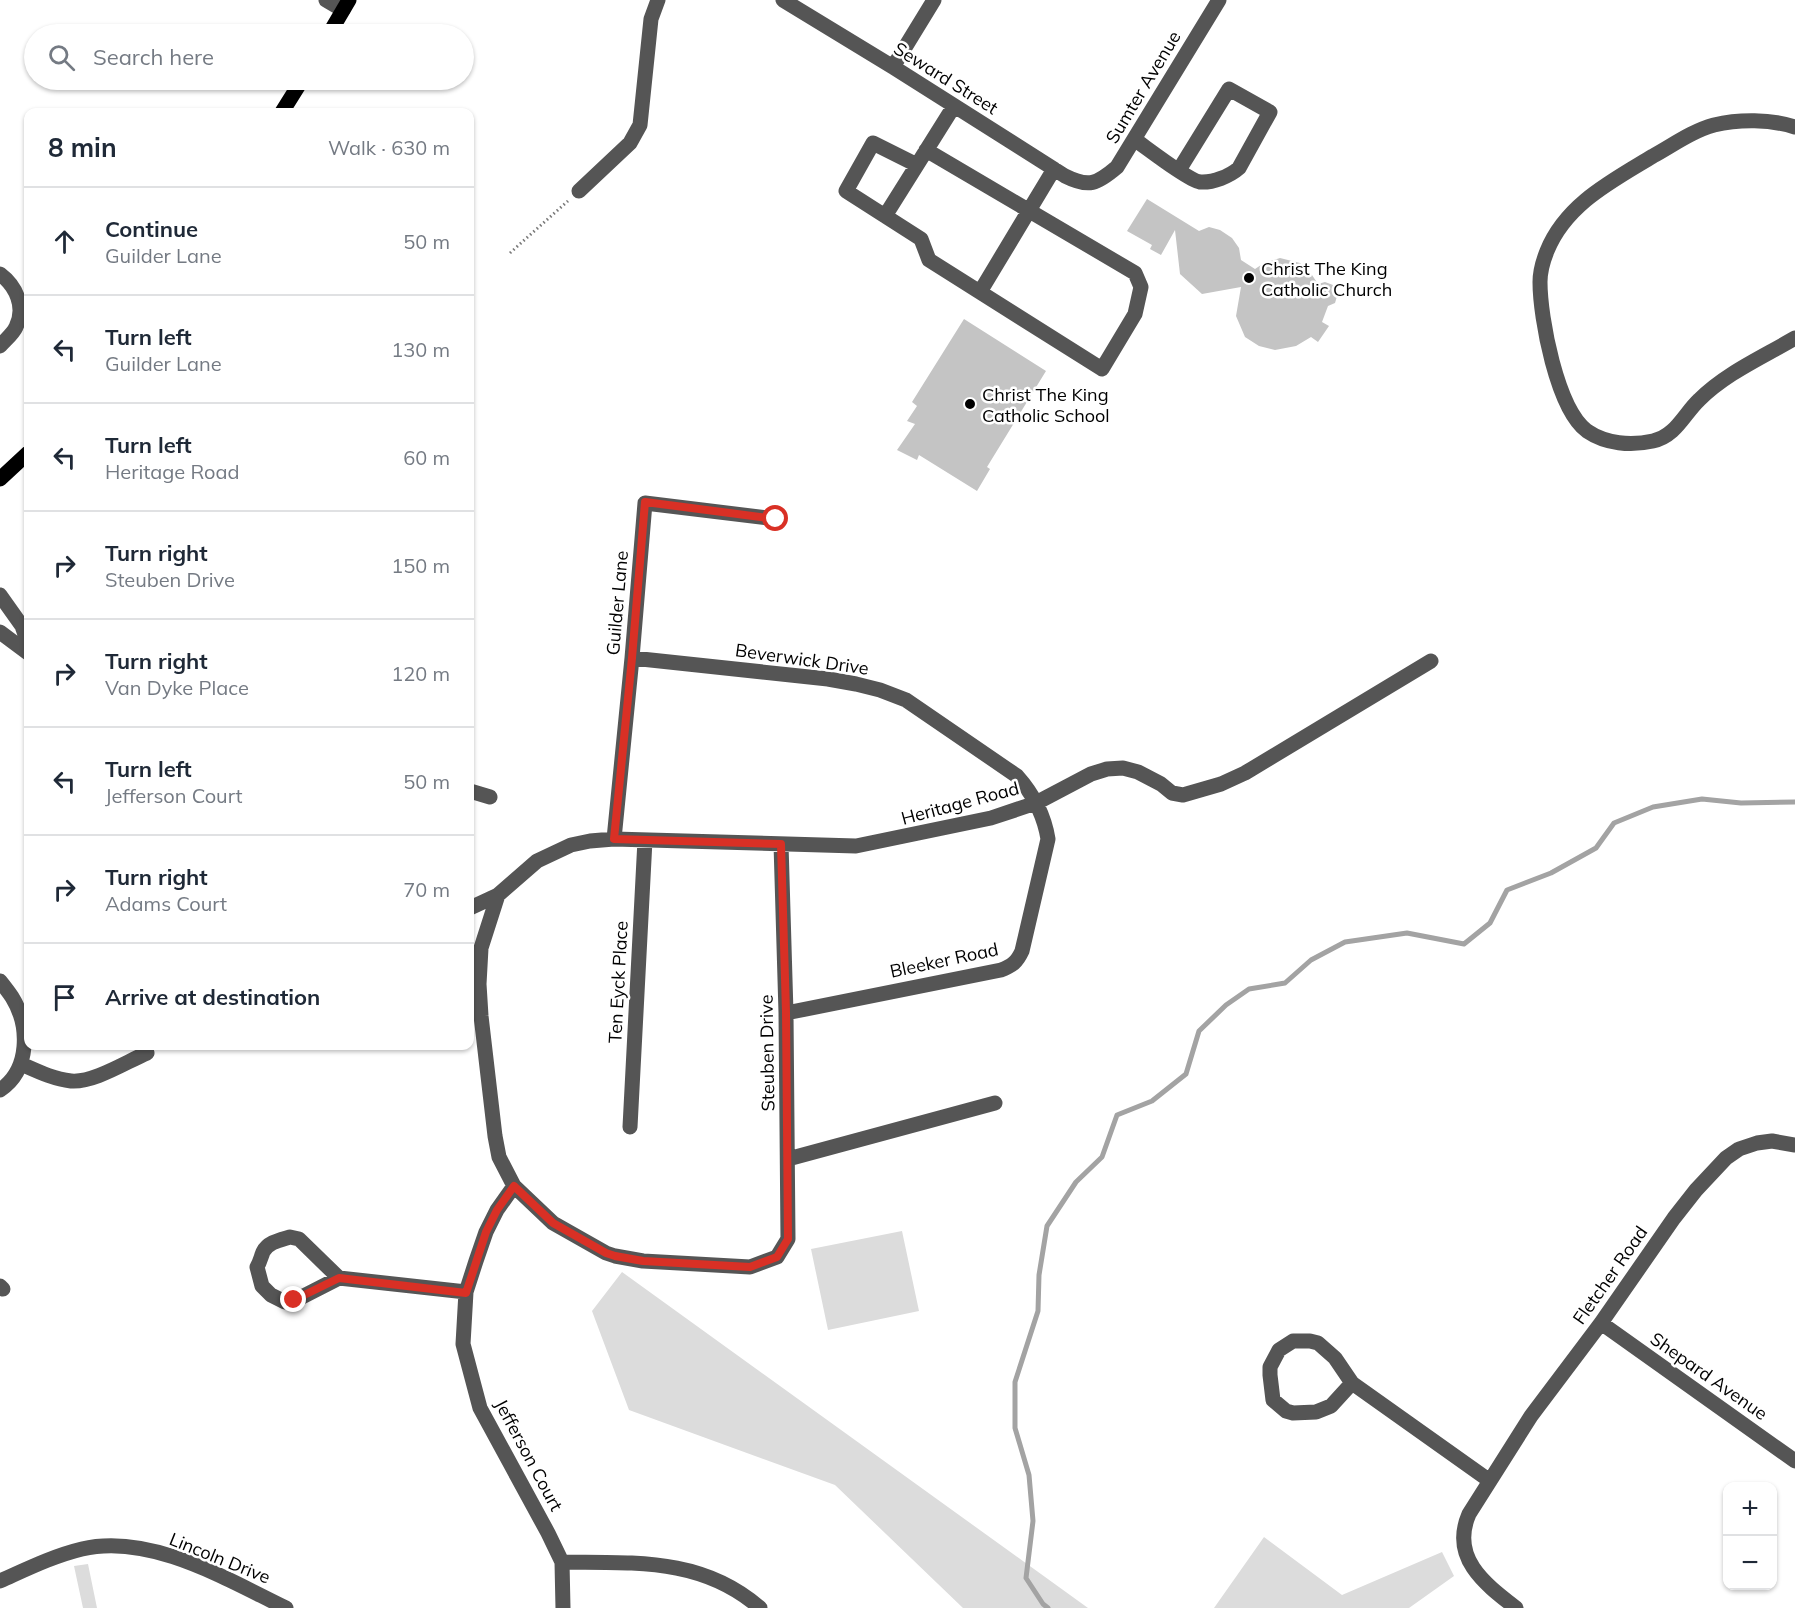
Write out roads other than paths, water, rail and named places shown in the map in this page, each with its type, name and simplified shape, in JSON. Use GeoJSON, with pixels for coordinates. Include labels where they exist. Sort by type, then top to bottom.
{"type":"FeatureCollection","features":[{"type":"Feature","properties":{"kind":"main road"},"geometry":{"type":"LineString","coordinates":[[335,24],[346,5]]}},
{"type":"Feature","properties":{"kind":"main road"},"geometry":{"type":"LineString","coordinates":[[284,108],[296,90]]}},
{"type":"Feature","properties":{"kind":"main road"},"geometry":{"type":"LineString","coordinates":[[0,479],[24,457]]}},
{"type":"Feature","properties":{"kind":"street"},"geometry":{"type":"LineString","coordinates":[[326,0],[346,5]]}},
{"type":"Feature","properties":{"kind":"street"},"geometry":{"type":"LineString","coordinates":[[579,191],[630,143],[640,124],[651,19],[658,0]]}},
{"type":"Feature","properties":{"kind":"street","name":"Seward Street"},"geometry":{"type":"LineString","coordinates":[[783,0],[1054,169],[1078,182],[1090,184]]}},
{"type":"Feature","properties":{"kind":"street"},"geometry":{"type":"LineString","coordinates":[[893,67],[934,0]]}},
{"type":"Feature","properties":{"kind":"street","name":"Sumter Avenue"},"geometry":{"type":"LineString","coordinates":[[1090,184],[1103,179],[1117,167],[1218,0]]}},
{"type":"Feature","properties":{"kind":"street"},"geometry":{"type":"LineString","coordinates":[[1134,140],[1179,170],[1198,182],[1205,182],[1231,175],[1239,168],[1270,112],[1229,89],[1179,170]]}},
{"type":"Feature","properties":{"kind":"street"},"geometry":{"type":"LineString","coordinates":[[885,216],[954,106]]}},
{"type":"Feature","properties":{"kind":"street"},"geometry":{"type":"LineString","coordinates":[[1795,127],[1768,122],[1714,125],[1691,133],[1601,187],[1566,218],[1547,250],[1540,283],[1549,346],[1566,403],[1575,418],[1587,431],[1608,441],[1633,445],[1656,441],[1669,434],[1683,421],[1698,401],[1727,378],[1795,338]]}},
{"type":"Feature","properties":{"kind":"street"},"geometry":{"type":"LineString","coordinates":[[917,165],[873,143],[846,191],[921,239],[928,260],[1102,369],[1135,314],[1141,287],[1135,273],[926,150]]}},
{"type":"Feature","properties":{"kind":"street"},"geometry":{"type":"LineString","coordinates":[[980,292],[1054,169]]}},
{"type":"Feature","properties":{"kind":"street"},"geometry":{"type":"LineString","coordinates":[[0,274],[9,281],[20,303],[20,316],[16,328],[0,346]]}},
{"type":"Feature","properties":{"kind":"street","name":"Guilder Lane"},"geometry":{"type":"LineString","coordinates":[[614,839],[645,502],[776,519]]}},
{"type":"Feature","properties":{"kind":"street"},"geometry":{"type":"LineString","coordinates":[[0,595],[24,632]]}},
{"type":"Feature","properties":{"kind":"street"},"geometry":{"type":"LineString","coordinates":[[0,632],[24,650]]}},
{"type":"Feature","properties":{"kind":"street","name":"Beverwick Drive"},"geometry":{"type":"LineString","coordinates":[[632,658],[828,679],[880,690],[906,700],[1017,777],[1036,803]]}},
{"type":"Feature","properties":{"kind":"street","name":"Heritage Road"},"geometry":{"type":"LineString","coordinates":[[474,906],[498,895],[537,861],[571,845],[590,841],[614,839],[856,846],[991,818],[1036,803],[1091,774],[1107,769],[1123,768],[1138,772],[1161,784],[1172,793],[1183,795],[1196,792],[1245,773],[1431,661]]}},
{"type":"Feature","properties":{"kind":"street"},"geometry":{"type":"LineString","coordinates":[[474,792],[490,797]]}},
{"type":"Feature","properties":{"kind":"street","name":"Bleeker Road"},"geometry":{"type":"LineString","coordinates":[[786,1012],[1012,966],[1022,951],[1048,839],[1045,820],[1036,803]]}},
{"type":"Feature","properties":{"kind":"street","name":"Ten Eyck Place"},"geometry":{"type":"LineString","coordinates":[[630,1127],[645,840]]}},
{"type":"Feature","properties":{"kind":"street","name":"Steuben Drive"},"geometry":{"type":"LineString","coordinates":[[514,1186],[553,1223],[615,1256],[643,1261],[750,1267],[777,1257],[788,1239],[786,1012],[781,844]]}},
{"type":"Feature","properties":{"kind":"street"},"geometry":{"type":"LineString","coordinates":[[498,895],[481,948],[474,981],[481,1016],[495,1136],[499,1156],[514,1186]]}},
{"type":"Feature","properties":{"kind":"street"},"geometry":{"type":"LineString","coordinates":[[0,981],[12,997],[18,1012],[23,1030],[24,1048],[18,1072],[12,1081],[0,1090]]}},
{"type":"Feature","properties":{"kind":"street"},"geometry":{"type":"LineString","coordinates":[[21,1064],[54,1078],[73,1081],[88,1079],[147,1053]]}},
{"type":"Feature","properties":{"kind":"street"},"geometry":{"type":"LineString","coordinates":[[788,1159],[995,1103]]}},
{"type":"Feature","properties":{"kind":"street","name":"Fletcher Road"},"geometry":{"type":"LineString","coordinates":[[1516,1608],[1485,1584],[1467,1558],[1464,1547],[1464,1527],[1469,1514],[1531,1416],[1696,1190],[1726,1158],[1739,1149],[1772,1141],[1795,1145]]}},
{"type":"Feature","properties":{"kind":"street","name":"Jefferson Court"},"geometry":{"type":"LineString","coordinates":[[514,1186],[497,1210],[486,1232],[466,1293],[463,1344],[480,1408],[562,1562],[563,1608]]}},
{"type":"Feature","properties":{"kind":"street"},"geometry":{"type":"LineString","coordinates":[[339,1278],[299,1239],[290,1237],[272,1242],[264,1250],[257,1267],[262,1286],[271,1295],[285,1302],[294,1300],[339,1278],[466,1293]]}},
{"type":"Feature","properties":{"kind":"street","name":"Shepard Avenue"},"geometry":{"type":"LineString","coordinates":[[1601,1323],[1795,1461]]}},
{"type":"Feature","properties":{"kind":"street"},"geometry":{"type":"LineString","coordinates":[[1352,1383],[1331,1406],[1316,1412],[1293,1413],[1286,1411],[1273,1400],[1270,1367],[1279,1350],[1293,1341],[1318,1343],[1335,1358],[1352,1383],[1490,1481]]}},
{"type":"Feature","properties":{"kind":"street","name":"Lincoln Drive"},"geometry":{"type":"LineString","coordinates":[[0,1581],[57,1556],[83,1549],[104,1546],[130,1547],[183,1561],[212,1572],[286,1608]]}},
{"type":"Feature","properties":{"kind":"street"},"geometry":{"type":"LineString","coordinates":[[562,1562],[664,1565],[708,1576],[734,1589],[760,1608]]}},
{"type":"Feature","properties":{"kind":"waterway"},"geometry":{"type":"LineString","coordinates":[[1048,1608],[1026,1578],[1033,1521],[1029,1475],[1015,1428],[1015,1382],[1038,1311],[1039,1275],[1047,1226],[1076,1182],[1102,1157],[1117,1115],[1152,1101],[1186,1074],[1199,1031],[1226,1005],[1249,989],[1285,983],[1311,960],[1345,942],[1407,933],[1464,944],[1490,923],[1507,890],[1551,873],[1596,848],[1614,823],[1653,807],[1702,799],[1741,803],[1795,802]]}},
{"type":"Feature","properties":{"kind":"place","name":"Christ The King Catholic Church"},"geometry":{"type":"Point","coordinates":[1249,278]}},
{"type":"Feature","properties":{"kind":"place","name":"Christ The King Catholic School"},"geometry":{"type":"Point","coordinates":[970,404]}}]}
